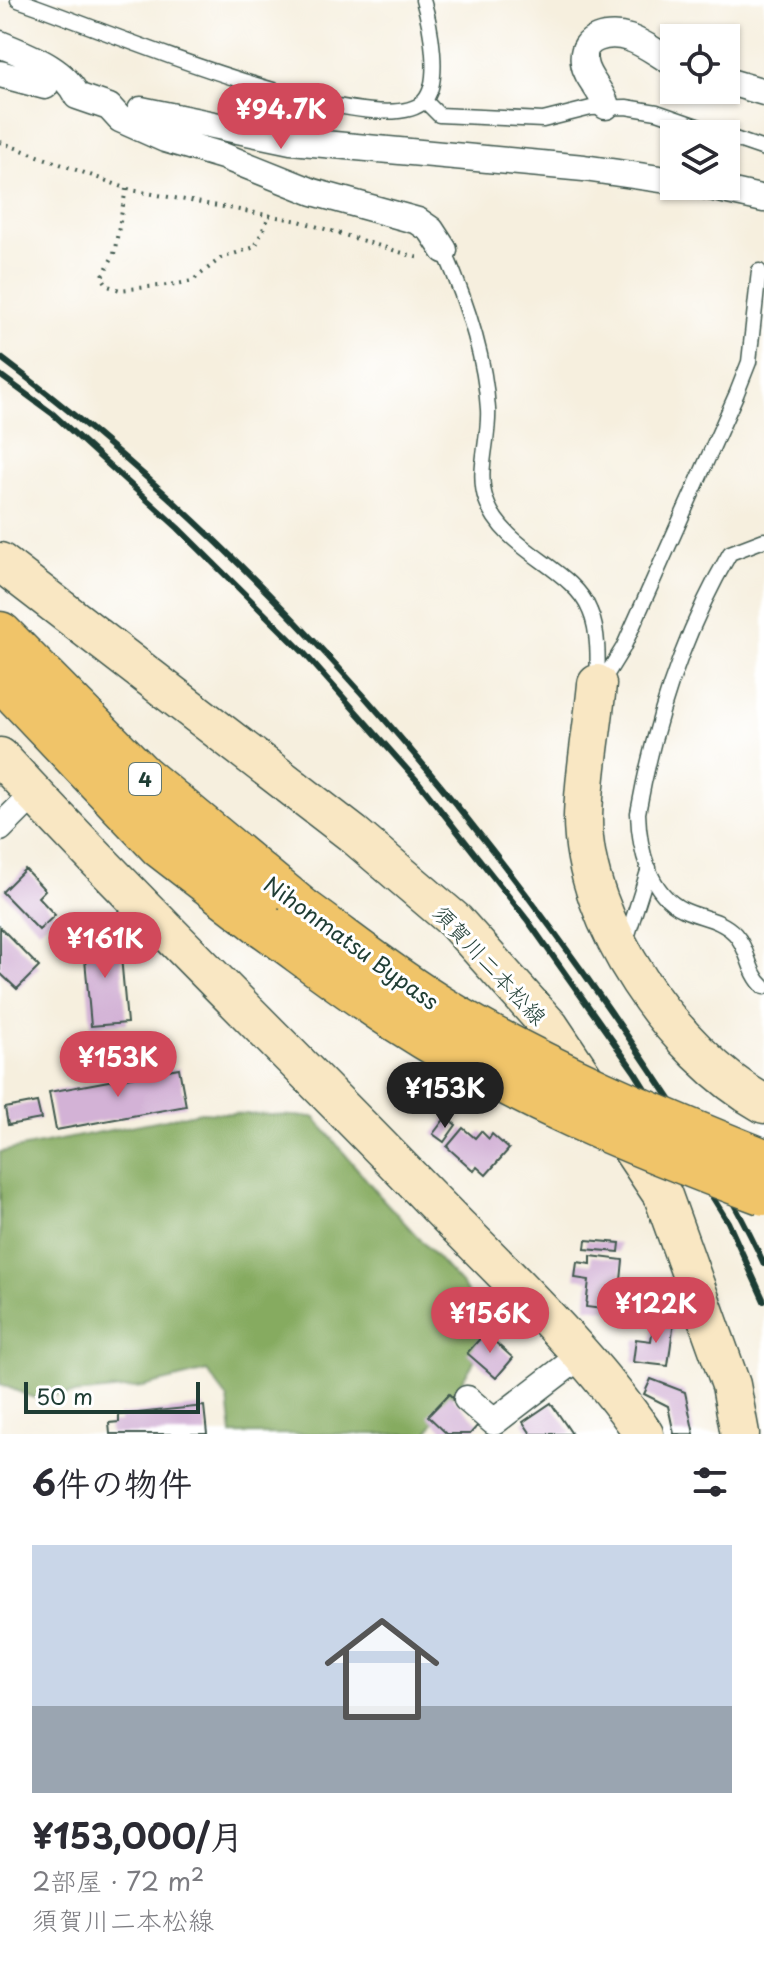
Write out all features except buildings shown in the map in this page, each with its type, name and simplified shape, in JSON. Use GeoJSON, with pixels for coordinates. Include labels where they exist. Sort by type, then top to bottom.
{"type":"FeatureCollection","features":[{"type":"Feature","properties":{"kind":"highway","name":"Nihonmatsu Bypass"},"geometry":{"type":"LineString","coordinates":[[0,634],[284,918],[395,1019],[511,1086],[640,1147],[764,1193]]}},
{"type":"Feature","properties":{"kind":"highway","name":"Nihonmatsu Bypass"},"geometry":{"type":"LineString","coordinates":[[0,677],[161,846],[518,1051],[638,1110],[764,1161]]}},
{"type":"Feature","properties":{"kind":"main road","name":"須賀川二本松線"},"geometry":{"type":"LineString","coordinates":[[0,562],[353,834],[455,921],[550,1027],[663,1196],[731,1385],[740,1434]]}},
{"type":"Feature","properties":{"kind":"main road"},"geometry":{"type":"LineString","coordinates":[[597,684],[583,817],[585,846],[595,891],[623,950],[650,996],[683,1038],[734,1087],[764,1104]]}},
{"type":"Feature","properties":{"kind":"main road"},"geometry":{"type":"LineString","coordinates":[[0,757],[580,1356],[622,1401],[644,1434]]}},
{"type":"Feature","properties":{"kind":"street"},"geometry":{"type":"LineString","coordinates":[[606,106],[603,92],[586,70],[583,58],[587,44],[593,39],[629,38],[660,55]]}},
{"type":"Feature","properties":{"kind":"street"},"geometry":{"type":"LineString","coordinates":[[0,44],[54,70],[72,85],[77,96],[109,107],[120,119],[165,139],[223,156],[313,192],[418,221],[431,230],[444,250]]}},
{"type":"Feature","properties":{"kind":"street"},"geometry":{"type":"LineString","coordinates":[[0,74],[45,86]]}},
{"type":"Feature","properties":{"kind":"street"},"geometry":{"type":"LineString","coordinates":[[740,85],[764,92]]}},
{"type":"Feature","properties":{"kind":"street"},"geometry":{"type":"LineString","coordinates":[[141,110],[291,141],[584,168],[660,179]]}},
{"type":"Feature","properties":{"kind":"street"},"geometry":{"type":"LineString","coordinates":[[740,194],[764,199]]}},
{"type":"Feature","properties":{"kind":"street"},"geometry":{"type":"LineString","coordinates":[[0,828],[34,794]]}},
{"type":"Feature","properties":{"kind":"street"},"geometry":{"type":"LineString","coordinates":[[467,1399],[494,1422],[580,1356]]}},
{"type":"Feature","properties":{"kind":"lane"},"geometry":{"type":"LineString","coordinates":[[18,0],[68,16],[157,54],[327,103],[390,113],[416,107],[425,101],[432,83],[433,62],[423,0]]}},
{"type":"Feature","properties":{"kind":"lane"},"geometry":{"type":"LineString","coordinates":[[45,86],[77,96]]}},
{"type":"Feature","properties":{"kind":"lane"},"geometry":{"type":"LineString","coordinates":[[425,101],[439,115],[543,120],[606,106],[657,112],[680,120]]}},
{"type":"Feature","properties":{"kind":"lane"},"geometry":{"type":"LineString","coordinates":[[109,107],[141,110]]}},
{"type":"Feature","properties":{"kind":"lane"},"geometry":{"type":"LineString","coordinates":[[740,141],[764,149]]}},
{"type":"Feature","properties":{"kind":"lane"},"geometry":{"type":"LineString","coordinates":[[444,250],[482,371],[488,410],[483,462],[486,499],[509,536],[562,578],[590,611],[598,660],[597,684]]}},
{"type":"Feature","properties":{"kind":"lane"},"geometry":{"type":"LineString","coordinates":[[597,684],[623,648],[740,384],[752,344],[759,271]]}},
{"type":"Feature","properties":{"kind":"lane"},"geometry":{"type":"LineString","coordinates":[[764,540],[730,553],[690,637],[668,695],[638,813],[638,832],[649,868],[661,892],[673,904],[720,923],[736,934],[756,980],[764,987]]}},
{"type":"Feature","properties":{"kind":"lane"},"geometry":{"type":"LineString","coordinates":[[623,950],[649,868]]}},
{"type":"Feature","properties":{"kind":"path"},"geometry":{"type":"LineString","coordinates":[[0,142],[126,189],[270,214],[409,257],[420,258],[444,250]]}},
{"type":"Feature","properties":{"kind":"path"},"geometry":{"type":"LineString","coordinates":[[126,189],[114,254],[102,277],[108,286],[120,290],[192,281],[221,258],[255,247],[270,214]]}},
{"type":"Feature","properties":{"kind":"green space"},"geometry":{"type":"Polygon","coordinates":[[[201,1112],[314,1117],[380,1196],[464,1287],[489,1329],[471,1367],[426,1434],[232,1434],[228,1399],[207,1371],[143,1387],[34,1398],[0,1384],[0,1152],[201,1112]]]}},
{"type":"Feature","properties":{"kind":"railway"},"geometry":{"type":"LineString","coordinates":[[0,357],[88,427],[172,501],[331,660],[406,745],[478,832],[611,1012],[713,1167],[764,1264]]}},
{"type":"Feature","properties":{"kind":"railway"},"geometry":{"type":"LineString","coordinates":[[0,375],[53,414],[178,528],[304,653],[420,784],[528,921],[634,1071],[728,1222],[764,1301]]}}]}
